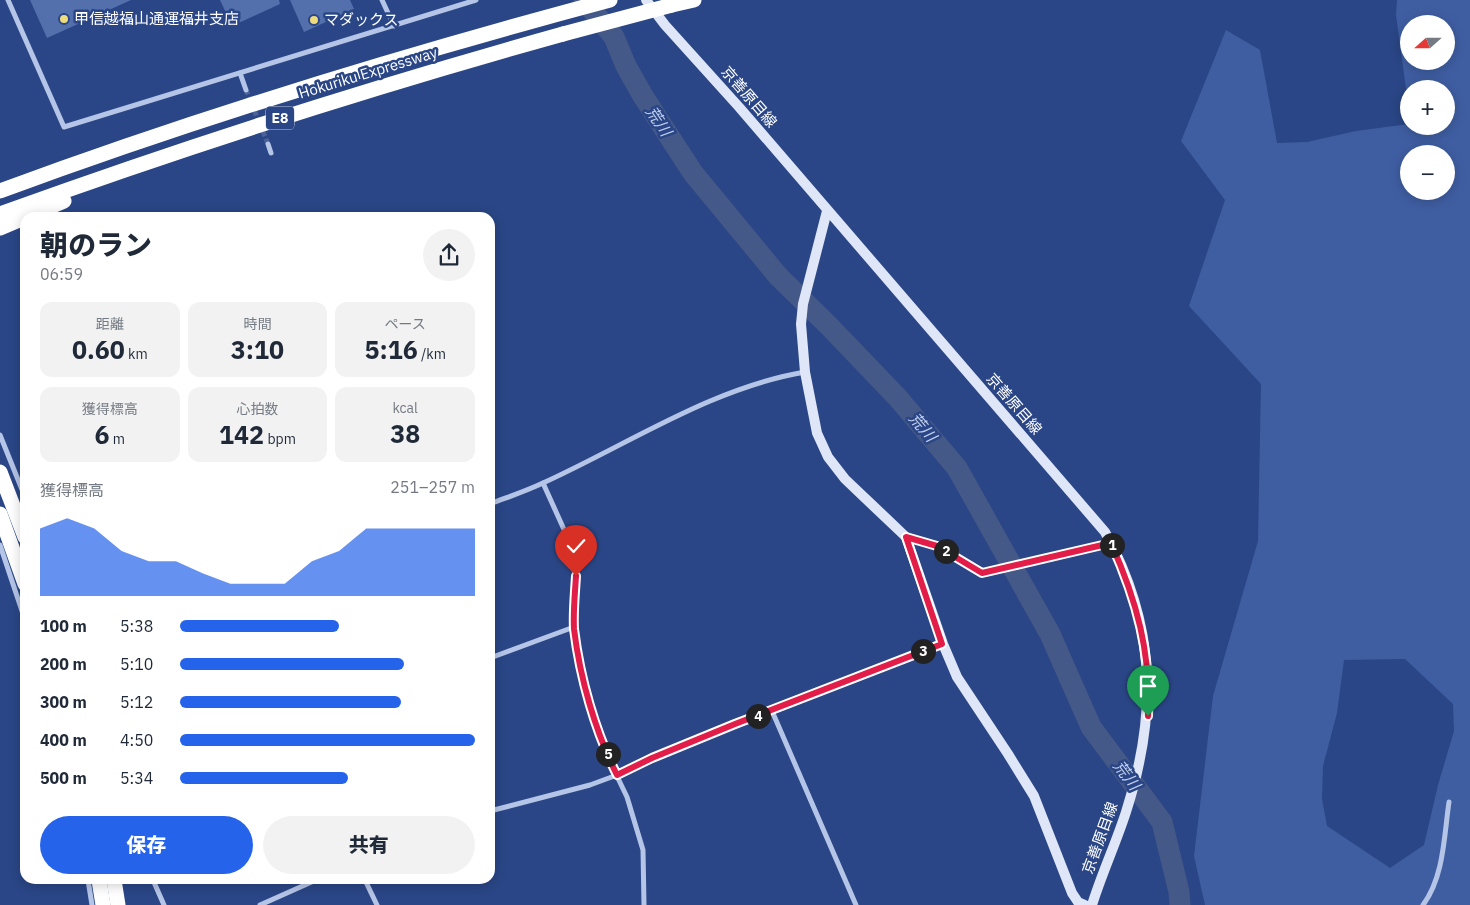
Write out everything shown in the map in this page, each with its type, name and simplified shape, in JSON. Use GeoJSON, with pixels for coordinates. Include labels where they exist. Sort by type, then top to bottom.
{"type":"FeatureCollection","features":[{"type":"Feature","properties":{"kind":"highway","name":"Hokuriku Expressway"},"geometry":{"type":"LineString","coordinates":[[0,191],[126,146],[372,68],[610,0]]}},
{"type":"Feature","properties":{"kind":"highway","name":"Hokuriku Expressway"},"geometry":{"type":"LineString","coordinates":[[0,214],[134,166],[468,60],[694,0]]}},
{"type":"Feature","properties":{"kind":"highway"},"geometry":{"type":"LineString","coordinates":[[38,212],[135,171],[244,130]]}},
{"type":"Feature","properties":{"kind":"highway"},"geometry":{"type":"LineString","coordinates":[[0,184],[126,146]]}},
{"type":"Feature","properties":{"kind":"highway"},"geometry":{"type":"LineString","coordinates":[[0,228],[20,220]]}},
{"type":"Feature","properties":{"kind":"highway"},"geometry":{"type":"LineString","coordinates":[[0,472],[20,524]]}},
{"type":"Feature","properties":{"kind":"highway"},"geometry":{"type":"LineString","coordinates":[[0,514],[20,570]]}},
{"type":"Feature","properties":{"kind":"highway"},"geometry":{"type":"LineString","coordinates":[[100,884],[103,905]]}},
{"type":"Feature","properties":{"kind":"highway"},"geometry":{"type":"LineString","coordinates":[[115,884],[118,905]]}},
{"type":"Feature","properties":{"kind":"main road","name":"京善原目線"},"geometry":{"type":"LineString","coordinates":[[646,0],[665,25],[1105,532],[1111,543],[1125,574],[1136,606],[1144,643],[1147,662],[1148,716],[1139,765],[1119,833],[1092,905]]}},
{"type":"Feature","properties":{"kind":"main road"},"geometry":{"type":"LineString","coordinates":[[827,210],[803,304],[801,324],[802,345],[817,433],[828,457],[845,479],[906,537],[942,644],[957,677],[1034,796],[1072,893],[1078,902],[1085,905]]}},
{"type":"Feature","properties":{"kind":"street"},"geometry":{"type":"LineString","coordinates":[[8,0],[64,127],[476,0]]}},
{"type":"Feature","properties":{"kind":"street"},"geometry":{"type":"LineString","coordinates":[[382,0],[394,26]]}},
{"type":"Feature","properties":{"kind":"street"},"geometry":{"type":"LineString","coordinates":[[240,73],[246,90]]}},
{"type":"Feature","properties":{"kind":"street"},"geometry":{"type":"LineString","coordinates":[[268,144],[271,153]]}},
{"type":"Feature","properties":{"kind":"street"},"geometry":{"type":"LineString","coordinates":[[495,502],[543,483],[664,422],[739,389],[783,376],[806,372]]}},
{"type":"Feature","properties":{"kind":"street"},"geometry":{"type":"LineString","coordinates":[[0,435],[20,485]]}},
{"type":"Feature","properties":{"kind":"street"},"geometry":{"type":"LineString","coordinates":[[543,483],[571,545],[576,576],[574,627],[582,675],[592,712],[627,797],[643,850],[644,905]]}},
{"type":"Feature","properties":{"kind":"street"},"geometry":{"type":"LineString","coordinates":[[906,537],[937,546],[982,573],[1044,557],[1111,543]]}},
{"type":"Feature","properties":{"kind":"street"},"geometry":{"type":"LineString","coordinates":[[0,545],[20,605]]}},
{"type":"Feature","properties":{"kind":"street"},"geometry":{"type":"LineString","coordinates":[[495,656],[574,627]]}},
{"type":"Feature","properties":{"kind":"street"},"geometry":{"type":"LineString","coordinates":[[495,810],[590,785],[617,775],[652,758],[735,724],[942,644]]}},
{"type":"Feature","properties":{"kind":"street"},"geometry":{"type":"LineString","coordinates":[[772,711],[856,905]]}},
{"type":"Feature","properties":{"kind":"street"},"geometry":{"type":"LineString","coordinates":[[1423,905],[1439,872],[1449,802]]}},
{"type":"Feature","properties":{"kind":"street"},"geometry":{"type":"LineString","coordinates":[[89,884],[92,905]]}},
{"type":"Feature","properties":{"kind":"street"},"geometry":{"type":"LineString","coordinates":[[155,884],[164,905]]}},
{"type":"Feature","properties":{"kind":"street"},"geometry":{"type":"LineString","coordinates":[[260,905],[307,884]]}},
{"type":"Feature","properties":{"kind":"street"},"geometry":{"type":"LineString","coordinates":[[367,884],[377,905]]}},
{"type":"Feature","properties":{"kind":"shaded area"},"geometry":{"type":"Polygon","coordinates":[[[1397,0],[1470,0],[1470,905],[1205,905],[1194,856],[1213,696],[1258,541],[1261,384],[1189,306],[1225,200],[1181,141],[1226,30],[1260,50],[1277,143],[1307,142],[1356,131],[1400,125],[1400,135],[1455,135],[1455,80],[1405,80],[1403,70],[1455,70],[1455,15],[1400,15],[1400,45],[1396,15],[1397,0]],[[1405,659],[1344,660],[1337,713],[1323,766],[1322,799],[1327,826],[1390,868],[1424,845],[1438,785],[1454,731],[1453,704],[1405,659]]]}},
{"type":"Feature","properties":{"kind":"building","name":"甲信越福山通運福井支店"},"geometry":{"type":"Polygon","coordinates":[[[30,0],[131,0],[47,38],[30,0]]]}},
{"type":"Feature","properties":{"kind":"building"},"geometry":{"type":"Polygon","coordinates":[[[220,0],[279,0],[280,4],[232,26],[220,0]]]}},
{"type":"Feature","properties":{"kind":"building","name":"マダックス"},"geometry":{"type":"Polygon","coordinates":[[[290,0],[350,0],[354,9],[304,32],[290,0]]]}},
{"type":"Feature","properties":{"kind":"waterway","name":"荒川"},"geometry":{"type":"LineString","coordinates":[[584,0],[614,37],[626,66],[643,96],[693,173],[778,276],[898,398],[957,468],[1050,634],[1091,727],[1162,822],[1179,892],[1180,905]]}},
{"type":"Feature","properties":{"kind":"tunnel"},"geometry":{"type":"LineString","coordinates":[[246,90],[268,144]]}},
{"type":"Feature","properties":{"kind":"place","name":"甲信越福山通運福井支店"},"geometry":{"type":"Point","coordinates":[64,19]}},
{"type":"Feature","properties":{"kind":"place","name":"マダックス"},"geometry":{"type":"Point","coordinates":[314,20]}},
{"type":"Feature","properties":{"kind":"route"},"geometry":{"type":"LineString","coordinates":[[576,576],[574,627],[582,675],[592,712],[617,775],[652,758],[735,724],[942,644],[906,537],[937,546],[982,573],[1044,557],[1111,543],[1136,606],[1140,623],[1147,662],[1148,716]]}}]}
